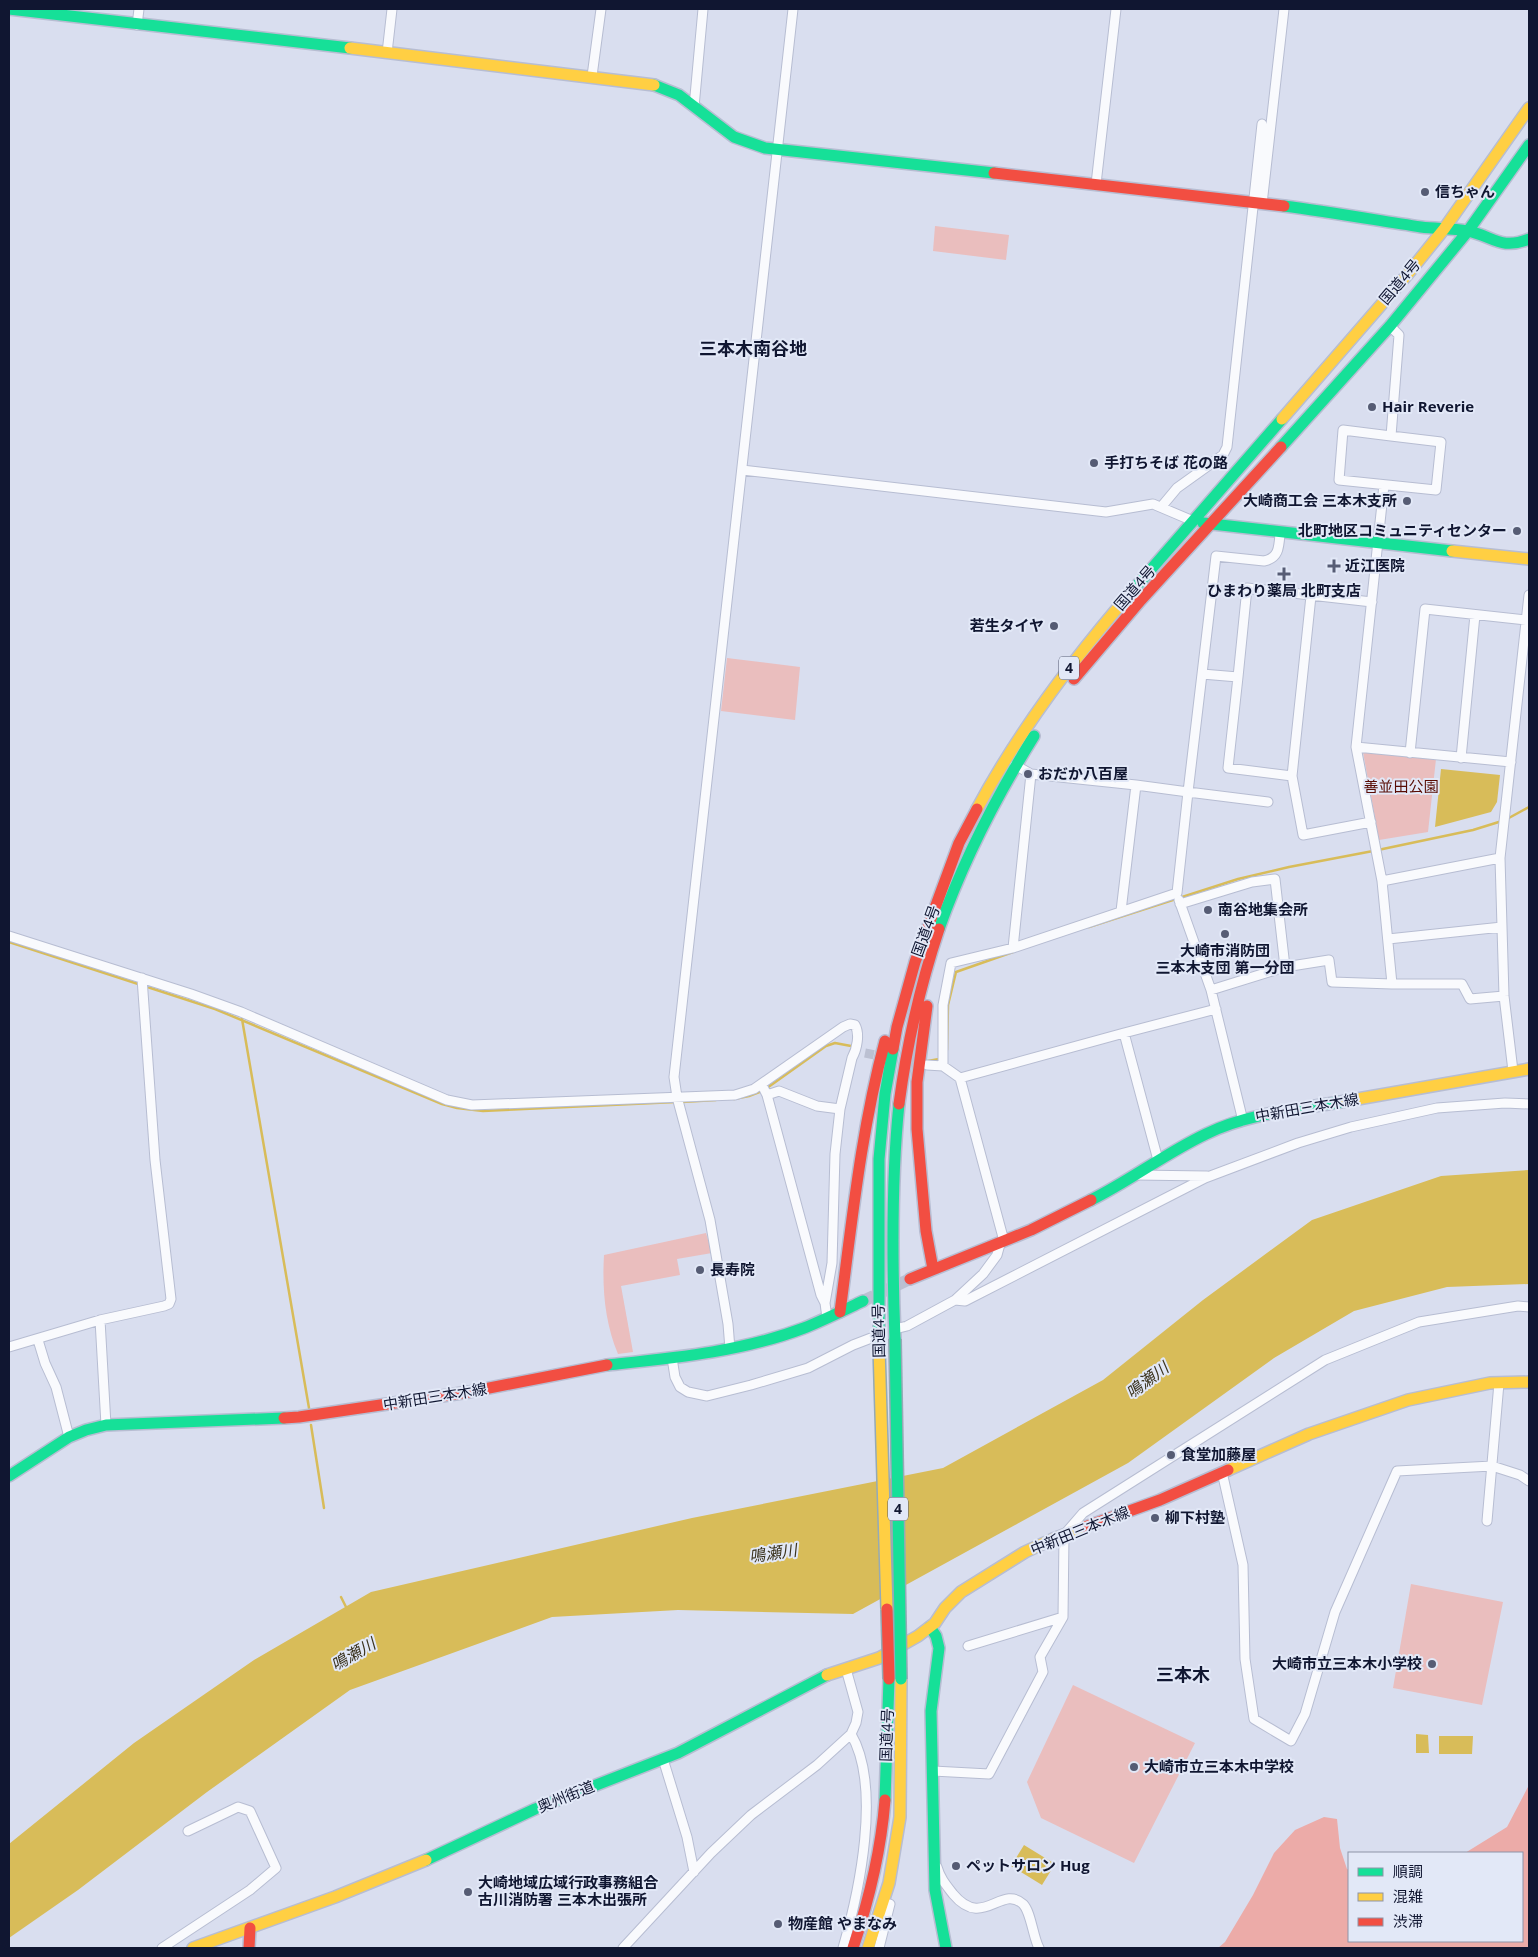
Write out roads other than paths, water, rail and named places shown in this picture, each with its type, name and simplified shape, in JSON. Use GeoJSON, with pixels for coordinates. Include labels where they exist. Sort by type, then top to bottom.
{"type":"FeatureCollection","features":[{"type":"Feature","properties":{"kind":"main road"},"geometry":{"type":"LineString","coordinates":[[9,10],[650,83],[678,95],[734,137],[778,150],[1096,184],[1348,214],[1444,230],[1468,231],[1499,243],[1519,243],[1529,239]]}},
{"type":"Feature","properties":{"kind":"main road","name":"国道4号"},"geometry":{"type":"LineString","coordinates":[[853,1948],[862,1923],[876,1862],[886,1788],[889,1679],[879,1348],[879,1159],[884,1094],[896,1027],[915,962],[938,898],[959,842],[1002,763],[1044,701],[1097,631],[1444,230],[1529,108]]}},
{"type":"Feature","properties":{"kind":"main road","name":"国道4号"},"geometry":{"type":"LineString","coordinates":[[868,1948],[892,1868],[900,1817],[901,1679],[893,1203],[901,1096],[911,1032],[919,996],[945,916],[986,817],[1015,765],[1065,691],[1188,547],[1390,326],[1468,231],[1529,145]]}},
{"type":"Feature","properties":{"kind":"main road"},"geometry":{"type":"LineString","coordinates":[[1194,521],[1280,533],[1529,559]]}},
{"type":"Feature","properties":{"kind":"main road"},"geometry":{"type":"LineString","coordinates":[[840,1312],[864,1131],[875,1076],[908,960],[938,898]]}},
{"type":"Feature","properties":{"kind":"main road"},"geometry":{"type":"LineString","coordinates":[[933,1269],[926,1231],[918,1128],[917,1082],[934,949]]}},
{"type":"Feature","properties":{"kind":"main road","name":"中新田三本木線"},"geometry":{"type":"LineString","coordinates":[[910,1280],[1068,1212],[1208,1133],[1243,1121],[1262,1115],[1529,1069]]}},
{"type":"Feature","properties":{"kind":"main road","name":"中新田三本木線"},"geometry":{"type":"LineString","coordinates":[[9,1476],[69,1437],[106,1425],[299,1417],[469,1392],[593,1368],[730,1349],[804,1328],[863,1301]]}},
{"type":"Feature","properties":{"kind":"main road","name":"中新田三本木線"},"geometry":{"type":"LineString","coordinates":[[930,1627],[961,1592],[1025,1552],[1064,1535],[1160,1500],[1309,1434],[1408,1400],[1464,1387],[1529,1382]]}},
{"type":"Feature","properties":{"kind":"main road"},"geometry":{"type":"LineString","coordinates":[[930,1627],[936,1636],[939,1648],[931,1711],[935,1890],[946,1948]]}},
{"type":"Feature","properties":{"kind":"main road","name":"奥州街道"},"geometry":{"type":"LineString","coordinates":[[194,1948],[399,1872],[550,1803],[663,1759],[742,1721],[812,1682],[879,1658],[930,1627]]}},
{"type":"Feature","properties":{"kind":"main road"},"geometry":{"type":"LineString","coordinates":[[249,1948],[250,1928]]}},
{"type":"Feature","properties":{"kind":"street"},"geometry":{"type":"LineString","coordinates":[[138,25],[139,9]]}},
{"type":"Feature","properties":{"kind":"street"},"geometry":{"type":"LineString","coordinates":[[387,54],[392,9]]}},
{"type":"Feature","properties":{"kind":"street"},"geometry":{"type":"LineString","coordinates":[[592,76],[601,9]]}},
{"type":"Feature","properties":{"kind":"street"},"geometry":{"type":"LineString","coordinates":[[694,107],[703,9]]}},
{"type":"Feature","properties":{"kind":"street"},"geometry":{"type":"LineString","coordinates":[[730,1349],[728,1324],[710,1220],[678,1101],[674,1077],[793,9]]}},
{"type":"Feature","properties":{"kind":"street"},"geometry":{"type":"LineString","coordinates":[[1096,184],[1116,9]]}},
{"type":"Feature","properties":{"kind":"street"},"geometry":{"type":"LineString","coordinates":[[1162,506],[1177,488],[1223,455],[1227,447],[1284,9]]}},
{"type":"Feature","properties":{"kind":"street"},"geometry":{"type":"LineString","coordinates":[[1258,203],[1262,124]]}},
{"type":"Feature","properties":{"kind":"street"},"geometry":{"type":"LineString","coordinates":[[1390,326],[1399,335],[1391,436]]}},
{"type":"Feature","properties":{"kind":"street"},"geometry":{"type":"LineString","coordinates":[[1343,430],[1391,436],[1441,442],[1436,490],[1340,480],[1343,430]]}},
{"type":"Feature","properties":{"kind":"street"},"geometry":{"type":"LineString","coordinates":[[742,470],[1106,512],[1143,504],[1153,504],[1162,506],[1194,521]]}},
{"type":"Feature","properties":{"kind":"street"},"geometry":{"type":"LineString","coordinates":[[1384,485],[1356,747],[1382,880],[1392,984]]}},
{"type":"Feature","properties":{"kind":"street"},"geometry":{"type":"LineString","coordinates":[[1243,1121],[1211,990],[1179,899],[1188,792],[1216,556],[1270,560],[1279,549],[1280,533]]}},
{"type":"Feature","properties":{"kind":"street"},"geometry":{"type":"LineString","coordinates":[[1292,776],[1228,768],[1247,588],[1372,602]]}},
{"type":"Feature","properties":{"kind":"street"},"geometry":{"type":"LineString","coordinates":[[1513,1071],[1504,996],[1500,858],[1529,595]]}},
{"type":"Feature","properties":{"kind":"street"},"geometry":{"type":"LineString","coordinates":[[1311,596],[1292,776],[1303,835],[1371,822]]}},
{"type":"Feature","properties":{"kind":"street"},"geometry":{"type":"LineString","coordinates":[[1410,752],[1425,609],[1526,620]]}},
{"type":"Feature","properties":{"kind":"street"},"geometry":{"type":"LineString","coordinates":[[1461,758],[1475,614]]}},
{"type":"Feature","properties":{"kind":"street"},"geometry":{"type":"LineString","coordinates":[[1202,674],[1238,677]]}},
{"type":"Feature","properties":{"kind":"street"},"geometry":{"type":"LineString","coordinates":[[1356,747],[1511,762]]}},
{"type":"Feature","properties":{"kind":"street"},"geometry":{"type":"LineString","coordinates":[[1015,765],[1031,774],[1268,802]]}},
{"type":"Feature","properties":{"kind":"street"},"geometry":{"type":"LineString","coordinates":[[1013,948],[1031,774]]}},
{"type":"Feature","properties":{"kind":"street"},"geometry":{"type":"LineString","coordinates":[[1121,911],[1136,785]]}},
{"type":"Feature","properties":{"kind":"street"},"geometry":{"type":"LineString","coordinates":[[1382,880],[1500,858]]}},
{"type":"Feature","properties":{"kind":"street"},"geometry":{"type":"LineString","coordinates":[[942,1066],[943,1005],[952,963],[1013,948],[1121,911],[1252,882],[1275,880],[1285,967]]}},
{"type":"Feature","properties":{"kind":"street"},"geometry":{"type":"LineString","coordinates":[[1388,939],[1502,927]]}},
{"type":"Feature","properties":{"kind":"street"},"geometry":{"type":"LineString","coordinates":[[9,936],[142,982],[242,1012],[457,1103],[488,1106],[678,1101],[764,1090],[779,1091],[816,1106],[840,1109]]}},
{"type":"Feature","properties":{"kind":"street"},"geometry":{"type":"LineString","coordinates":[[1211,990],[1285,967],[1329,960],[1332,982],[1462,984],[1470,999],[1504,996]]}},
{"type":"Feature","properties":{"kind":"street"},"geometry":{"type":"LineString","coordinates":[[9,1347],[38,1340],[100,1320],[164,1306],[169,1304],[171,1299],[155,1160],[142,982]]}},
{"type":"Feature","properties":{"kind":"street"},"geometry":{"type":"LineString","coordinates":[[960,1078],[1216,1009]]}},
{"type":"Feature","properties":{"kind":"street"},"geometry":{"type":"LineString","coordinates":[[764,1090],[825,1039],[850,1024],[855,1025],[858,1030],[856,1051],[852,1058],[840,1109],[835,1154],[832,1263],[825,1303],[827,1318]]}},
{"type":"Feature","properties":{"kind":"street"},"geometry":{"type":"LineString","coordinates":[[1124,1033],[1158,1160]]}},
{"type":"Feature","properties":{"kind":"street"},"geometry":{"type":"LineString","coordinates":[[856,1051],[865,1053]]}},
{"type":"Feature","properties":{"kind":"street"},"geometry":{"type":"LineString","coordinates":[[895,1334],[955,1300],[968,1290],[988,1268],[997,1255],[1002,1242],[960,1078],[942,1066],[927,1065]]}},
{"type":"Feature","properties":{"kind":"street"},"geometry":{"type":"LineString","coordinates":[[764,1090],[821,1295],[825,1303]]}},
{"type":"Feature","properties":{"kind":"street"},"geometry":{"type":"LineString","coordinates":[[955,1300],[965,1301],[1210,1176],[1298,1143],[1351,1126],[1437,1108],[1504,1103],[1529,1104]]}},
{"type":"Feature","properties":{"kind":"street"},"geometry":{"type":"LineString","coordinates":[[1135,1175],[1210,1176]]}},
{"type":"Feature","properties":{"kind":"street"},"geometry":{"type":"LineString","coordinates":[[933,1771],[989,1774],[1043,1672],[1040,1658],[1063,1617],[1064,1535],[1083,1513],[1325,1360],[1419,1322],[1518,1306],[1529,1307]]}},
{"type":"Feature","properties":{"kind":"street"},"geometry":{"type":"LineString","coordinates":[[100,1320],[106,1425]]}},
{"type":"Feature","properties":{"kind":"street"},"geometry":{"type":"LineString","coordinates":[[672,1358],[675,1377],[680,1387],[688,1392],[707,1396],[776,1379],[808,1368],[853,1345],[879,1335]]}},
{"type":"Feature","properties":{"kind":"street"},"geometry":{"type":"LineString","coordinates":[[38,1340],[45,1363],[56,1387],[69,1437]]}},
{"type":"Feature","properties":{"kind":"street"},"geometry":{"type":"LineString","coordinates":[[1487,1521],[1499,1383]]}},
{"type":"Feature","properties":{"kind":"street"},"geometry":{"type":"LineString","coordinates":[[1222,1472],[1242,1565],[1245,1659],[1254,1720],[1291,1741],[1305,1714],[1335,1612],[1397,1471],[1492,1466],[1529,1480]]}},
{"type":"Feature","properties":{"kind":"street"},"geometry":{"type":"LineString","coordinates":[[968,1646],[1063,1617]]}},
{"type":"Feature","properties":{"kind":"street"},"geometry":{"type":"LineString","coordinates":[[623,1948],[694,1872],[751,1815],[818,1765],[851,1734],[858,1712],[846,1670]]}},
{"type":"Feature","properties":{"kind":"street"},"geometry":{"type":"LineString","coordinates":[[843,1948],[858,1890],[865,1836],[862,1756],[851,1734]]}},
{"type":"Feature","properties":{"kind":"street"},"geometry":{"type":"LineString","coordinates":[[663,1759],[687,1837],[694,1872]]}},
{"type":"Feature","properties":{"kind":"street"},"geometry":{"type":"LineString","coordinates":[[162,1948],[250,1890],[276,1868],[250,1811],[238,1807],[188,1830]]}},
{"type":"Feature","properties":{"kind":"street"},"geometry":{"type":"LineString","coordinates":[[934,1852],[939,1874],[944,1883],[959,1901],[969,1908],[981,1909],[1006,1900],[1023,1904],[1039,1948]]}},
{"type":"Feature","properties":{"kind":"street"},"geometry":{"type":"LineString","coordinates":[[879,1948],[890,1905],[892,1868]]}},
{"type":"Feature","properties":{"kind":"water"},"geometry":{"type":"Polygon","coordinates":[[[1441,769],[1500,775],[1497,802],[1491,812],[1435,827],[1441,769]]]}},
{"type":"Feature","properties":{"kind":"water","name":"鳴瀬川"},"geometry":{"type":"Polygon","coordinates":[[[1529,1170],[1529,1284],[1447,1287],[1354,1311],[1274,1358],[1128,1463],[853,1614],[678,1610],[552,1617],[350,1690],[207,1792],[78,1890],[9,1938],[9,1844],[134,1743],[254,1660],[371,1592],[692,1518],[943,1468],[1103,1380],[1203,1300],[1312,1220],[1441,1176],[1529,1170]]]}},
{"type":"Feature","properties":{"kind":"water"},"geometry":{"type":"Polygon","coordinates":[[[1416,1734],[1428,1735],[1429,1753],[1416,1753],[1416,1734]]]}},
{"type":"Feature","properties":{"kind":"water"},"geometry":{"type":"Polygon","coordinates":[[[1439,1736],[1473,1736],[1472,1754],[1439,1754],[1439,1736]]]}},
{"type":"Feature","properties":{"kind":"water"},"geometry":{"type":"Polygon","coordinates":[[[1024,1845],[1055,1864],[1042,1885],[1011,1866],[1024,1845]]]}},
{"type":"Feature","properties":{"kind":"waterway"},"geometry":{"type":"LineString","coordinates":[[1507,819],[1529,807]]}},
{"type":"Feature","properties":{"kind":"waterway"},"geometry":{"type":"LineString","coordinates":[[1378,850],[1473,830],[1502,821]]}},
{"type":"Feature","properties":{"kind":"waterway"},"geometry":{"type":"LineString","coordinates":[[1089,927],[1238,879],[1373,851]]}},
{"type":"Feature","properties":{"kind":"waterway"},"geometry":{"type":"LineString","coordinates":[[9,942],[215,1009],[442,1104],[457,1108],[483,1111],[676,1102]]}},
{"type":"Feature","properties":{"kind":"waterway"},"geometry":{"type":"LineString","coordinates":[[947,1050],[948,1005],[956,972],[1013,952]]}},
{"type":"Feature","properties":{"kind":"waterway"},"geometry":{"type":"LineString","coordinates":[[242,1019],[309,1408]]}},
{"type":"Feature","properties":{"kind":"waterway"},"geometry":{"type":"LineString","coordinates":[[767,1088],[826,1046],[835,1043],[851,1046]]}},
{"type":"Feature","properties":{"kind":"waterway"},"geometry":{"type":"LineString","coordinates":[[928,1061],[939,1059]]}},
{"type":"Feature","properties":{"kind":"waterway"},"geometry":{"type":"LineString","coordinates":[[734,1099],[762,1091]]}},
{"type":"Feature","properties":{"kind":"waterway"},"geometry":{"type":"LineString","coordinates":[[682,1102],[716,1100]]}},
{"type":"Feature","properties":{"kind":"waterway"},"geometry":{"type":"LineString","coordinates":[[311,1425],[324,1508]]}},
{"type":"Feature","properties":{"kind":"waterway"},"geometry":{"type":"LineString","coordinates":[[341,1597],[347,1609]]}},
{"type":"Feature","properties":{"kind":"tunnel"},"geometry":{"type":"LineString","coordinates":[[865,1053],[885,1057]]}},
{"type":"Feature","properties":{"kind":"tunnel"},"geometry":{"type":"LineString","coordinates":[[863,1301],[910,1279]]}},
{"type":"Feature","properties":{"kind":"place","name":"信ちゃん"},"geometry":{"type":"Point","coordinates":[1425,192]}},
{"type":"Feature","properties":{"kind":"place","name":"Hair Reverie"},"geometry":{"type":"Point","coordinates":[1372,407]}},
{"type":"Feature","properties":{"kind":"place","name":"手打ちそば 花の路"},"geometry":{"type":"Point","coordinates":[1094,463]}},
{"type":"Feature","properties":{"kind":"place","name":"大崎商工会 三本木支所"},"geometry":{"type":"Point","coordinates":[1407,501]}},
{"type":"Feature","properties":{"kind":"place","name":"北町地区コミュニティセンター"},"geometry":{"type":"Point","coordinates":[1517,531]}},
{"type":"Feature","properties":{"kind":"place","name":"近江医院"},"geometry":{"type":"Point","coordinates":[1334,566]}},
{"type":"Feature","properties":{"kind":"place","name":"ひまわり薬局 北町支店"},"geometry":{"type":"Point","coordinates":[1284,574]}},
{"type":"Feature","properties":{"kind":"place","name":"若生タイヤ"},"geometry":{"type":"Point","coordinates":[1054,626]}},
{"type":"Feature","properties":{"kind":"place","name":"おだか八百屋"},"geometry":{"type":"Point","coordinates":[1028,774]}},
{"type":"Feature","properties":{"kind":"place","name":"南谷地集会所"},"geometry":{"type":"Point","coordinates":[1208,910]}},
{"type":"Feature","properties":{"kind":"place","name":"大崎市消防団 三本木支団 第一分団"},"geometry":{"type":"Point","coordinates":[1225,934]}},
{"type":"Feature","properties":{"kind":"place","name":"長寿院"},"geometry":{"type":"Point","coordinates":[700,1270]}},
{"type":"Feature","properties":{"kind":"place","name":"食堂加藤屋"},"geometry":{"type":"Point","coordinates":[1171,1455]}},
{"type":"Feature","properties":{"kind":"place","name":"柳下村塾"},"geometry":{"type":"Point","coordinates":[1155,1518]}},
{"type":"Feature","properties":{"kind":"place","name":"大崎市立三本木小学校"},"geometry":{"type":"Point","coordinates":[1432,1664]}},
{"type":"Feature","properties":{"kind":"place","name":"大崎市立三本木中学校"},"geometry":{"type":"Point","coordinates":[1134,1767]}},
{"type":"Feature","properties":{"kind":"place","name":"ペットサロン Hug"},"geometry":{"type":"Point","coordinates":[956,1866]}},
{"type":"Feature","properties":{"kind":"place","name":"大崎地域広域行政事務組合 古川消防署 三本木出張所"},"geometry":{"type":"Point","coordinates":[468,1892]}},
{"type":"Feature","properties":{"kind":"place","name":"物産館 やまなみ"},"geometry":{"type":"Point","coordinates":[778,1924]}},
{"type":"Feature","properties":{"kind":"district","name":"三本木南谷地"},"geometry":{"type":"Point","coordinates":[753,349]}},
{"type":"Feature","properties":{"kind":"district","name":"三本木"},"geometry":{"type":"Point","coordinates":[1183,1675]}},
{"type":"Feature","properties":{"kind":"park label","name":"善並田公園"},"geometry":{"type":"Point","coordinates":[1401,787]}}]}
